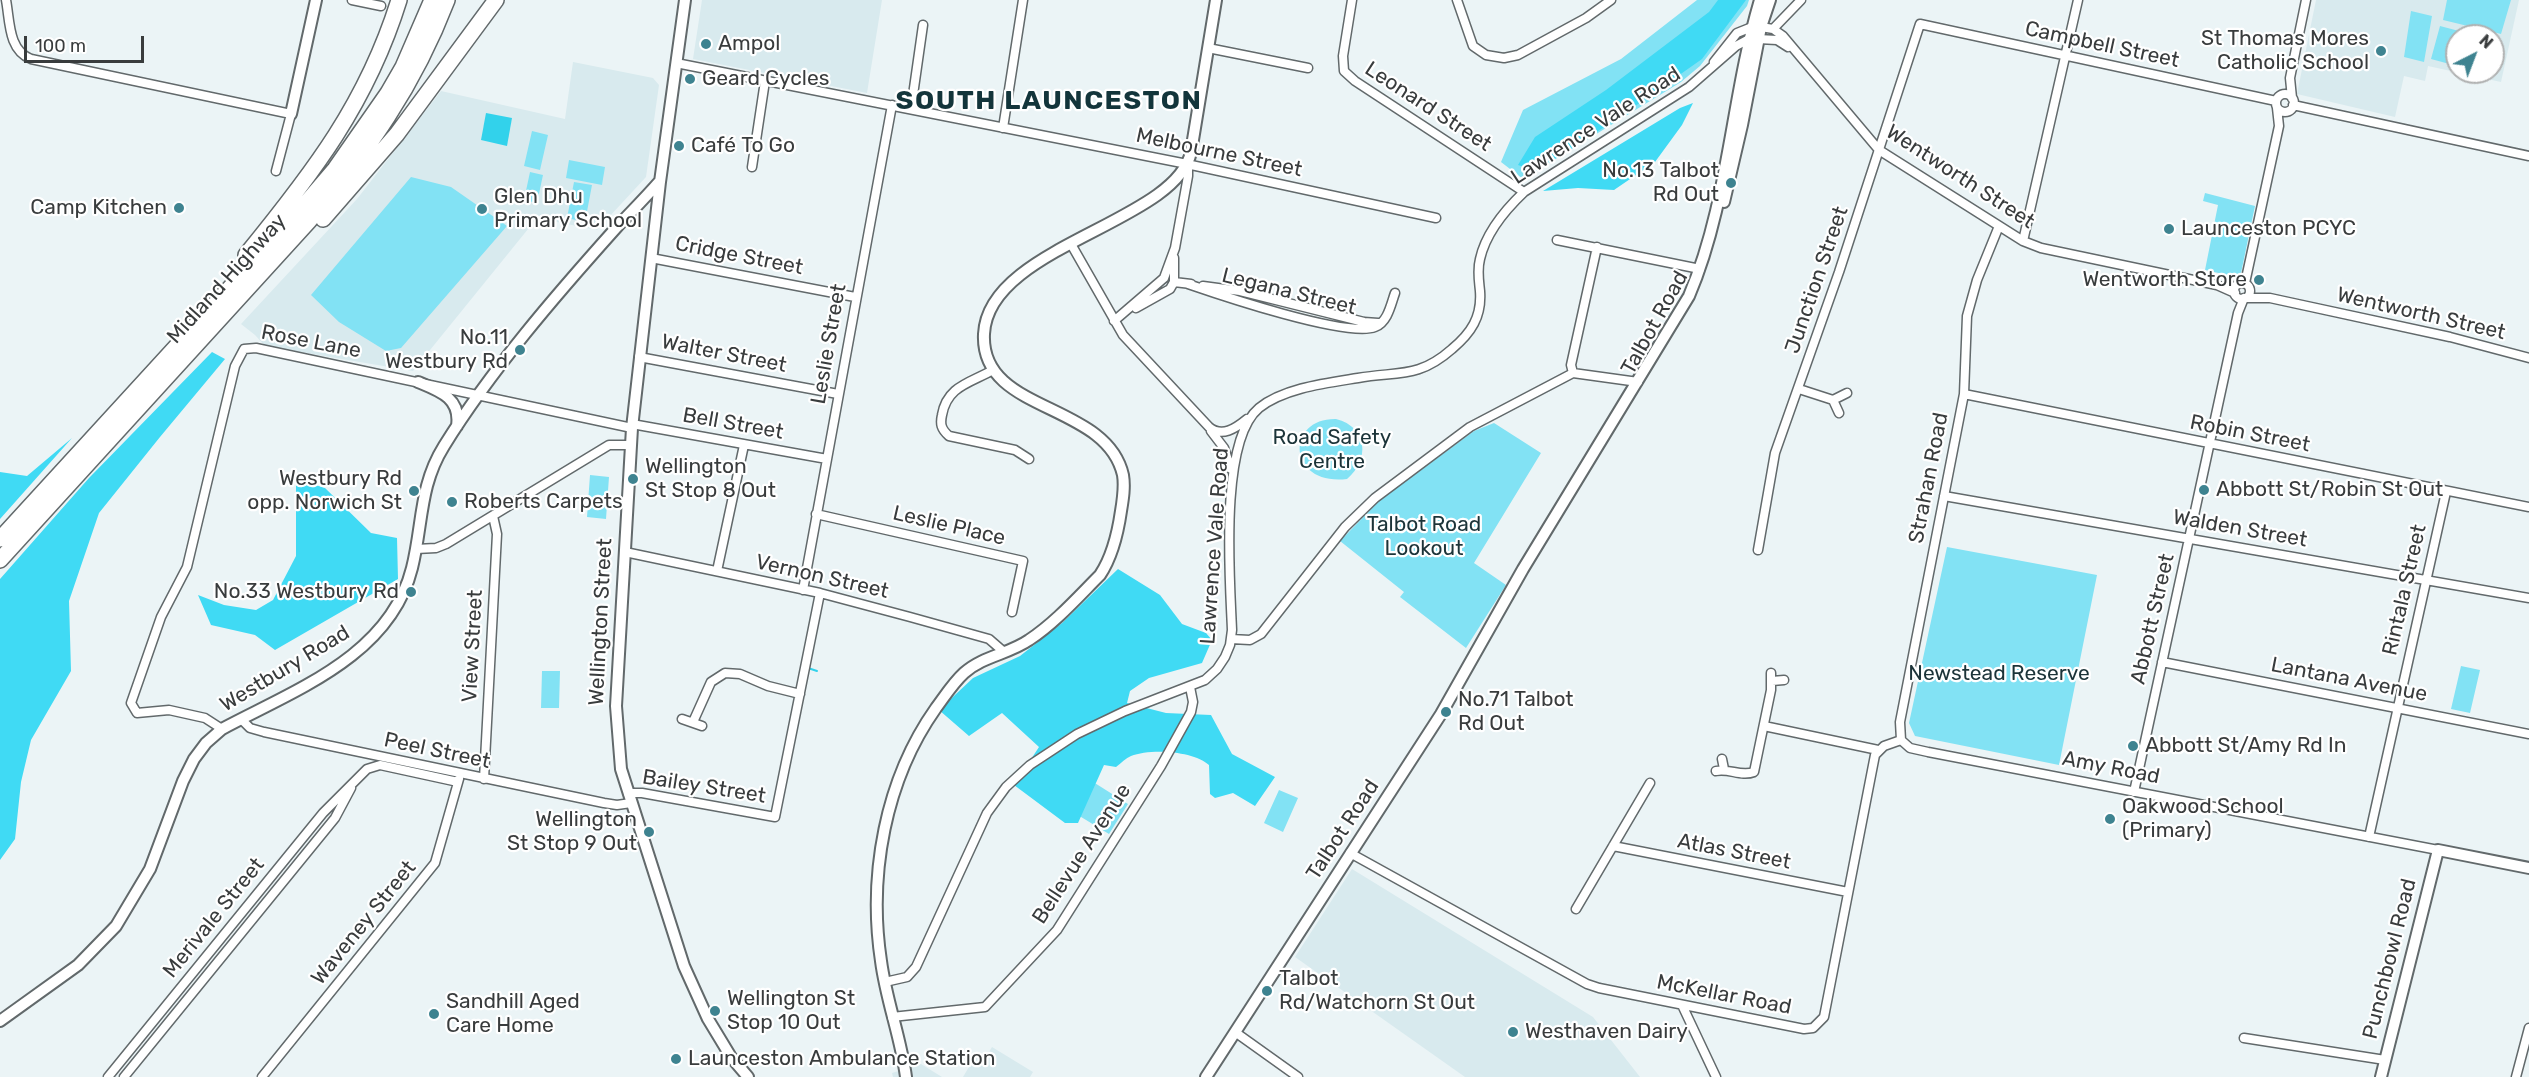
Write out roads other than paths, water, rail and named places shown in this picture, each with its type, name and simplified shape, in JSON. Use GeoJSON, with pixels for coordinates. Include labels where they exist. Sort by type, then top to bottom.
{"type":"FeatureCollection","features":[{"type":"Feature","properties":{"kind":"highway"},"geometry":{"type":"LineString","coordinates":[[162,361],[296,194],[336,139],[374,67],[399,0]]}},
{"type":"Feature","properties":{"kind":"highway","name":"Midland Highway"},"geometry":{"type":"LineString","coordinates":[[0,538],[282,231],[349,151],[403,67],[432,0]]}},
{"type":"Feature","properties":{"kind":"highway","name":"Midland Highway"},"geometry":{"type":"LineString","coordinates":[[0,560],[309,221],[365,152],[410,81],[447,0]]}},
{"type":"Feature","properties":{"kind":"highway"},"geometry":{"type":"LineString","coordinates":[[145,401],[229,320],[360,179],[424,100],[494,4]]}},
{"type":"Feature","properties":{"kind":"main road"},"geometry":{"type":"LineString","coordinates":[[291,114],[316,0]]}},
{"type":"Feature","properties":{"kind":"main road","name":"Wellington Street"},"geometry":{"type":"LineString","coordinates":[[685,0],[660,182],[630,445],[616,706],[618,756],[629,798],[690,982],[731,1058],[748,1077]]}},
{"type":"Feature","properties":{"kind":"main road"},"geometry":{"type":"LineString","coordinates":[[906,1077],[879,946],[877,898],[879,860],[890,806],[915,743],[949,690],[966,671],[1030,639],[1100,575],[1107,563],[1119,523],[1124,489],[1117,457],[1103,439],[1076,421],[1014,390],[993,370],[986,356],[985,324],[1000,295],[1021,274],[1151,198],[1175,180],[1188,165],[1216,0]]}},
{"type":"Feature","properties":{"kind":"main road"},"geometry":{"type":"LineString","coordinates":[[1756,33],[1760,0]]}},
{"type":"Feature","properties":{"kind":"main road"},"geometry":{"type":"LineString","coordinates":[[1756,33],[1770,0]]}},
{"type":"Feature","properties":{"kind":"main road","name":"Talbot Road"},"geometry":{"type":"LineString","coordinates":[[1206,1077],[1441,714],[1508,600],[1523,569],[1680,312],[1700,269],[1756,33]]}},
{"type":"Feature","properties":{"kind":"main road","name":"Talbot Road"},"geometry":{"type":"LineString","coordinates":[[1508,600],[1531,569],[1642,388],[1700,287],[1709,261],[1730,174],[1756,33]]}},
{"type":"Feature","properties":{"kind":"main road","name":"Westbury Road"},"geometry":{"type":"LineString","coordinates":[[0,1021],[78,965],[116,926],[150,869],[188,770],[199,751],[222,729],[330,670],[375,636],[392,616],[404,594],[417,549],[426,483],[432,466],[457,426],[569,281],[660,182]]}},
{"type":"Feature","properties":{"kind":"main road"},"geometry":{"type":"LineString","coordinates":[[418,382],[452,400],[458,412],[457,426]]}},
{"type":"Feature","properties":{"kind":"main road","name":"Amy Road"},"geometry":{"type":"LineString","coordinates":[[2438,850],[2529,868]]}},
{"type":"Feature","properties":{"kind":"main road","name":"Punchbowl Road"},"geometry":{"type":"LineString","coordinates":[[2380,1077],[2438,850]]}},
{"type":"Feature","properties":{"kind":"street"},"geometry":{"type":"LineString","coordinates":[[6,0],[14,43],[24,57],[291,114],[276,171]]}},
{"type":"Feature","properties":{"kind":"street"},"geometry":{"type":"LineString","coordinates":[[352,0],[381,6]]}},
{"type":"Feature","properties":{"kind":"street"},"geometry":{"type":"LineString","coordinates":[[1003,128],[1023,0]]}},
{"type":"Feature","properties":{"kind":"street","name":"Leonard Street"},"geometry":{"type":"LineString","coordinates":[[1352,0],[1343,56],[1344,71],[1355,81],[1524,192]]}},
{"type":"Feature","properties":{"kind":"street"},"geometry":{"type":"LineString","coordinates":[[1457,0],[1473,46],[1486,55],[1504,58],[1518,55],[1586,18],[1611,0]]}},
{"type":"Feature","properties":{"kind":"street"},"geometry":{"type":"LineString","coordinates":[[1756,33],[1773,29],[1801,0]]}},
{"type":"Feature","properties":{"kind":"street"},"geometry":{"type":"LineString","coordinates":[[2023,241],[2078,0]]}},
{"type":"Feature","properties":{"kind":"street"},"geometry":{"type":"LineString","coordinates":[[2291,104],[2290,78],[2306,0]]}},
{"type":"Feature","properties":{"kind":"street","name":"Campbell Street"},"geometry":{"type":"LineString","coordinates":[[1920,24],[2278,101]]}},
{"type":"Feature","properties":{"kind":"street","name":"Junction Street"},"geometry":{"type":"LineString","coordinates":[[1758,550],[1775,453],[1799,389],[1920,24]]}},
{"type":"Feature","properties":{"kind":"street"},"geometry":{"type":"LineString","coordinates":[[911,109],[923,25]]}},
{"type":"Feature","properties":{"kind":"street","name":"Wentworth Street"},"geometry":{"type":"LineString","coordinates":[[1773,29],[1783,36],[1879,150],[2023,241],[2041,248],[2217,285],[2529,358]]}},
{"type":"Feature","properties":{"kind":"street","name":"Lawrence Vale Road"},"geometry":{"type":"LineString","coordinates":[[885,982],[906,977],[916,968],[987,813],[1016,777],[1045,755],[1091,727],[1205,680],[1217,669],[1225,657],[1231,639],[1232,482],[1240,438],[1253,413],[1271,400],[1293,393],[1361,377],[1408,374],[1426,368],[1446,354],[1465,336],[1478,318],[1479,262],[1483,248],[1501,217],[1524,192],[1689,87],[1736,46],[1756,33]]}},
{"type":"Feature","properties":{"kind":"street","name":"Wentworth Street"},"geometry":{"type":"LineString","coordinates":[[1756,33],[1777,40],[1793,50]]}},
{"type":"Feature","properties":{"kind":"street"},"geometry":{"type":"LineString","coordinates":[[1208,48],[1308,68]]}},
{"type":"Feature","properties":{"kind":"street","name":"Melbourne Street"},"geometry":{"type":"LineString","coordinates":[[676,63],[1188,165],[1436,218]]}},
{"type":"Feature","properties":{"kind":"street"},"geometry":{"type":"LineString","coordinates":[[2290,78],[2278,101],[2282,111],[2291,104]]}},
{"type":"Feature","properties":{"kind":"street"},"geometry":{"type":"LineString","coordinates":[[752,167],[765,81]]}},
{"type":"Feature","properties":{"kind":"street"},"geometry":{"type":"LineString","coordinates":[[2278,101],[2287,94],[2291,104]]}},
{"type":"Feature","properties":{"kind":"street","name":"Abbott Street"},"geometry":{"type":"LineString","coordinates":[[2134,792],[2279,126],[2278,101]]}},
{"type":"Feature","properties":{"kind":"street"},"geometry":{"type":"LineString","coordinates":[[2291,104],[2529,156]]}},
{"type":"Feature","properties":{"kind":"street","name":"Abbott Street"},"geometry":{"type":"LineString","coordinates":[[2279,126],[2291,104]]}},
{"type":"Feature","properties":{"kind":"street","name":"Leslie Street"},"geometry":{"type":"LineString","coordinates":[[803,590],[892,105]]}},
{"type":"Feature","properties":{"kind":"street"},"geometry":{"type":"LineString","coordinates":[[1114,321],[1170,289],[1174,282],[1175,248],[1188,165]]}},
{"type":"Feature","properties":{"kind":"street","name":"Strahan Road"},"geometry":{"type":"LineString","coordinates":[[1901,740],[1900,722],[1964,394],[1965,341],[1970,302],[1998,226]]}},
{"type":"Feature","properties":{"kind":"street"},"geometry":{"type":"LineString","coordinates":[[1557,240],[1597,246],[1700,269]]}},
{"type":"Feature","properties":{"kind":"street"},"geometry":{"type":"LineString","coordinates":[[1071,244],[1123,335],[1209,428],[1227,455],[1232,482]]}},
{"type":"Feature","properties":{"kind":"street"},"geometry":{"type":"LineString","coordinates":[[1573,373],[1571,365],[1597,246]]}},
{"type":"Feature","properties":{"kind":"street"},"geometry":{"type":"LineString","coordinates":[[1114,321],[1164,278],[1175,248]]}},
{"type":"Feature","properties":{"kind":"street","name":"Cridge Street"},"geometry":{"type":"LineString","coordinates":[[651,258],[855,297]]}},
{"type":"Feature","properties":{"kind":"street","name":"Legana Street"},"geometry":{"type":"LineString","coordinates":[[1174,282],[1233,290],[1364,322],[1381,323],[1389,312],[1395,292]]}},
{"type":"Feature","properties":{"kind":"street","name":"Rose Lane"},"geometry":{"type":"LineString","coordinates":[[222,729],[205,718],[169,710],[137,712],[131,703],[161,617],[187,567],[235,366],[241,351],[256,348],[479,397],[632,426]]}},
{"type":"Feature","properties":{"kind":"street","name":"Walter Street"},"geometry":{"type":"LineString","coordinates":[[639,357],[838,394]]}},
{"type":"Feature","properties":{"kind":"street"},"geometry":{"type":"LineString","coordinates":[[993,370],[955,390],[947,397],[941,422],[943,431],[949,436],[1015,450],[1029,459]]}},
{"type":"Feature","properties":{"kind":"street"},"geometry":{"type":"LineString","coordinates":[[1231,639],[1250,640],[1261,634],[1332,541],[1375,498],[1470,427],[1573,373],[1638,382]]}},
{"type":"Feature","properties":{"kind":"street"},"geometry":{"type":"LineString","coordinates":[[1799,389],[1833,400],[1847,393]]}},
{"type":"Feature","properties":{"kind":"street","name":"Robin Street"},"geometry":{"type":"LineString","coordinates":[[1964,394],[2529,507]]}},
{"type":"Feature","properties":{"kind":"street"},"geometry":{"type":"LineString","coordinates":[[1833,400],[1839,413]]}},
{"type":"Feature","properties":{"kind":"street"},"geometry":{"type":"LineString","coordinates":[[1209,428],[1215,432],[1224,432],[1238,426],[1253,413]]}},
{"type":"Feature","properties":{"kind":"street","name":"Bell Street"},"geometry":{"type":"LineString","coordinates":[[632,426],[827,459]]}},
{"type":"Feature","properties":{"kind":"street"},"geometry":{"type":"LineString","coordinates":[[717,571],[744,444]]}},
{"type":"Feature","properties":{"kind":"street"},"geometry":{"type":"LineString","coordinates":[[417,549],[438,548],[446,544],[609,446],[630,445]]}},
{"type":"Feature","properties":{"kind":"street","name":"Rintala Street"},"geometry":{"type":"LineString","coordinates":[[2369,837],[2446,492]]}},
{"type":"Feature","properties":{"kind":"street","name":"Walden Street"},"geometry":{"type":"LineString","coordinates":[[1944,496],[2529,598]]}},
{"type":"Feature","properties":{"kind":"street","name":"Leslie Place"},"geometry":{"type":"LineString","coordinates":[[816,514],[1023,561],[1012,612]]}},
{"type":"Feature","properties":{"kind":"street","name":"View Street"},"geometry":{"type":"LineString","coordinates":[[484,779],[497,534],[493,516]]}},
{"type":"Feature","properties":{"kind":"street","name":"Vernon Street"},"geometry":{"type":"LineString","coordinates":[[625,552],[820,593],[989,639],[1004,652]]}},
{"type":"Feature","properties":{"kind":"street"},"geometry":{"type":"LineString","coordinates":[[693,722],[711,682],[725,673],[740,674],[768,686],[800,694],[820,593]]}},
{"type":"Feature","properties":{"kind":"street","name":"Lantana Avenue"},"geometry":{"type":"LineString","coordinates":[[2162,662],[2529,734]]}},
{"type":"Feature","properties":{"kind":"street"},"geometry":{"type":"LineString","coordinates":[[1722,759],[1720,770],[1745,774],[1754,772],[1772,677],[1784,680]]}},
{"type":"Feature","properties":{"kind":"street","name":"Bellevue Avenue"},"geometry":{"type":"LineString","coordinates":[[892,1017],[985,1006],[1057,930],[1161,766],[1191,712],[1193,702],[1190,687]]}},
{"type":"Feature","properties":{"kind":"street","name":"Bailey Street"},"geometry":{"type":"LineString","coordinates":[[629,798],[642,793],[775,817],[800,694]]}},
{"type":"Feature","properties":{"kind":"street","name":"Peel Street"},"geometry":{"type":"LineString","coordinates":[[241,719],[250,728],[264,732],[459,778],[484,779],[617,805],[629,798]]}},
{"type":"Feature","properties":{"kind":"street"},"geometry":{"type":"LineString","coordinates":[[682,719],[702,726]]}},
{"type":"Feature","properties":{"kind":"street"},"geometry":{"type":"LineString","coordinates":[[1764,726],[1878,750],[1901,740]]}},
{"type":"Feature","properties":{"kind":"street","name":"Amy Road"},"geometry":{"type":"LineString","coordinates":[[1901,740],[1910,748],[1928,752],[2438,850]]}},
{"type":"Feature","properties":{"kind":"street","name":"McKellar Road"},"geometry":{"type":"LineString","coordinates":[[1350,853],[1576,980],[1599,988],[1682,1005],[1804,1029],[1813,1028],[1824,1017],[1878,750]]}},
{"type":"Feature","properties":{"kind":"street","name":"Merivale Street"},"geometry":{"type":"LineString","coordinates":[[108,1077],[323,813],[367,769],[376,765],[459,778]]}},
{"type":"Feature","properties":{"kind":"street","name":"Waveney Street"},"geometry":{"type":"LineString","coordinates":[[262,1077],[435,864],[459,778]]}},
{"type":"Feature","properties":{"kind":"street"},"geometry":{"type":"LineString","coordinates":[[1576,909],[1650,783]]}},
{"type":"Feature","properties":{"kind":"street","name":"Merivale Street"},"geometry":{"type":"LineString","coordinates":[[124,1077],[334,818],[345,802],[352,785]]}},
{"type":"Feature","properties":{"kind":"street","name":"Atlas Street"},"geometry":{"type":"LineString","coordinates":[[1613,846],[1848,892]]}},
{"type":"Feature","properties":{"kind":"street"},"geometry":{"type":"LineString","coordinates":[[1682,1005],[1716,1077]]}},
{"type":"Feature","properties":{"kind":"street"},"geometry":{"type":"LineString","coordinates":[[2516,1077],[2529,1028]]}},
{"type":"Feature","properties":{"kind":"street"},"geometry":{"type":"LineString","coordinates":[[1235,1032],[1298,1077]]}},
{"type":"Feature","properties":{"kind":"street"},"geometry":{"type":"LineString","coordinates":[[2244,1038],[2385,1060]]}},
{"type":"Feature","properties":{"kind":"waterway"},"geometry":{"type":"LineString","coordinates":[[808,668],[817,671]]}},
{"type":"Feature","properties":{"kind":"place","name":"Ampol"},"geometry":{"type":"Point","coordinates":[706,44]}},
{"type":"Feature","properties":{"kind":"place","name":"St Thomas Mores Catholic School"},"geometry":{"type":"Point","coordinates":[2381,51]}},
{"type":"Feature","properties":{"kind":"place","name":"Geard Cycles"},"geometry":{"type":"Point","coordinates":[690,79]}},
{"type":"Feature","properties":{"kind":"place","name":"Café To Go"},"geometry":{"type":"Point","coordinates":[679,146]}},
{"type":"Feature","properties":{"kind":"place","name":"No.13 Talbot Rd Out"},"geometry":{"type":"Point","coordinates":[1731,183]}},
{"type":"Feature","properties":{"kind":"place","name":"Camp Kitchen"},"geometry":{"type":"Point","coordinates":[179,208]}},
{"type":"Feature","properties":{"kind":"place","name":"Glen Dhu Primary School"},"geometry":{"type":"Point","coordinates":[482,209]}},
{"type":"Feature","properties":{"kind":"place","name":"Launceston PCYC"},"geometry":{"type":"Point","coordinates":[2169,229]}},
{"type":"Feature","properties":{"kind":"place","name":"Wentworth Store"},"geometry":{"type":"Point","coordinates":[2259,280]}},
{"type":"Feature","properties":{"kind":"place","name":"No.11 Westbury Rd"},"geometry":{"type":"Point","coordinates":[520,350]}},
{"type":"Feature","properties":{"kind":"place","name":"Wellington St Stop 8 Out"},"geometry":{"type":"Point","coordinates":[633,479]}},
{"type":"Feature","properties":{"kind":"place","name":"Abbott St/Robin St Out"},"geometry":{"type":"Point","coordinates":[2204,490]}},
{"type":"Feature","properties":{"kind":"place","name":"Westbury Rd opp. Norwich St"},"geometry":{"type":"Point","coordinates":[414,491]}},
{"type":"Feature","properties":{"kind":"place","name":"Roberts Carpets"},"geometry":{"type":"Point","coordinates":[452,502]}},
{"type":"Feature","properties":{"kind":"place","name":"No.33 Westbury Rd"},"geometry":{"type":"Point","coordinates":[411,592]}},
{"type":"Feature","properties":{"kind":"place","name":"No.71 Talbot Rd Out"},"geometry":{"type":"Point","coordinates":[1446,712]}},
{"type":"Feature","properties":{"kind":"place","name":"Abbott St/Amy Rd In"},"geometry":{"type":"Point","coordinates":[2133,746]}},
{"type":"Feature","properties":{"kind":"place","name":"Oakwood School (Primary)"},"geometry":{"type":"Point","coordinates":[2110,819]}},
{"type":"Feature","properties":{"kind":"place","name":"Wellington St Stop 9 Out"},"geometry":{"type":"Point","coordinates":[649,832]}},
{"type":"Feature","properties":{"kind":"place","name":"Talbot Rd/Watchorn St Out"},"geometry":{"type":"Point","coordinates":[1267,991]}},
{"type":"Feature","properties":{"kind":"place","name":"Wellington St Stop 10 Out"},"geometry":{"type":"Point","coordinates":[715,1011]}},
{"type":"Feature","properties":{"kind":"place","name":"Sandhill Aged Care Home"},"geometry":{"type":"Point","coordinates":[434,1014]}},
{"type":"Feature","properties":{"kind":"place","name":"Westhaven Dairy"},"geometry":{"type":"Point","coordinates":[1513,1032]}},
{"type":"Feature","properties":{"kind":"place","name":"Launceston Ambulance Station"},"geometry":{"type":"Point","coordinates":[676,1059]}},
{"type":"Feature","properties":{"kind":"district","name":"SOUTH LAUNCESTON"},"geometry":{"type":"Point","coordinates":[1049,101]}},
{"type":"Feature","properties":{"kind":"park label","name":"Road Safety Centre"},"geometry":{"type":"Point","coordinates":[1332,450]}},
{"type":"Feature","properties":{"kind":"park label","name":"Talbot Road Lookout"},"geometry":{"type":"Point","coordinates":[1424,537]}},
{"type":"Feature","properties":{"kind":"park label","name":"Newstead Reserve"},"geometry":{"type":"Point","coordinates":[1999,674]}}]}
